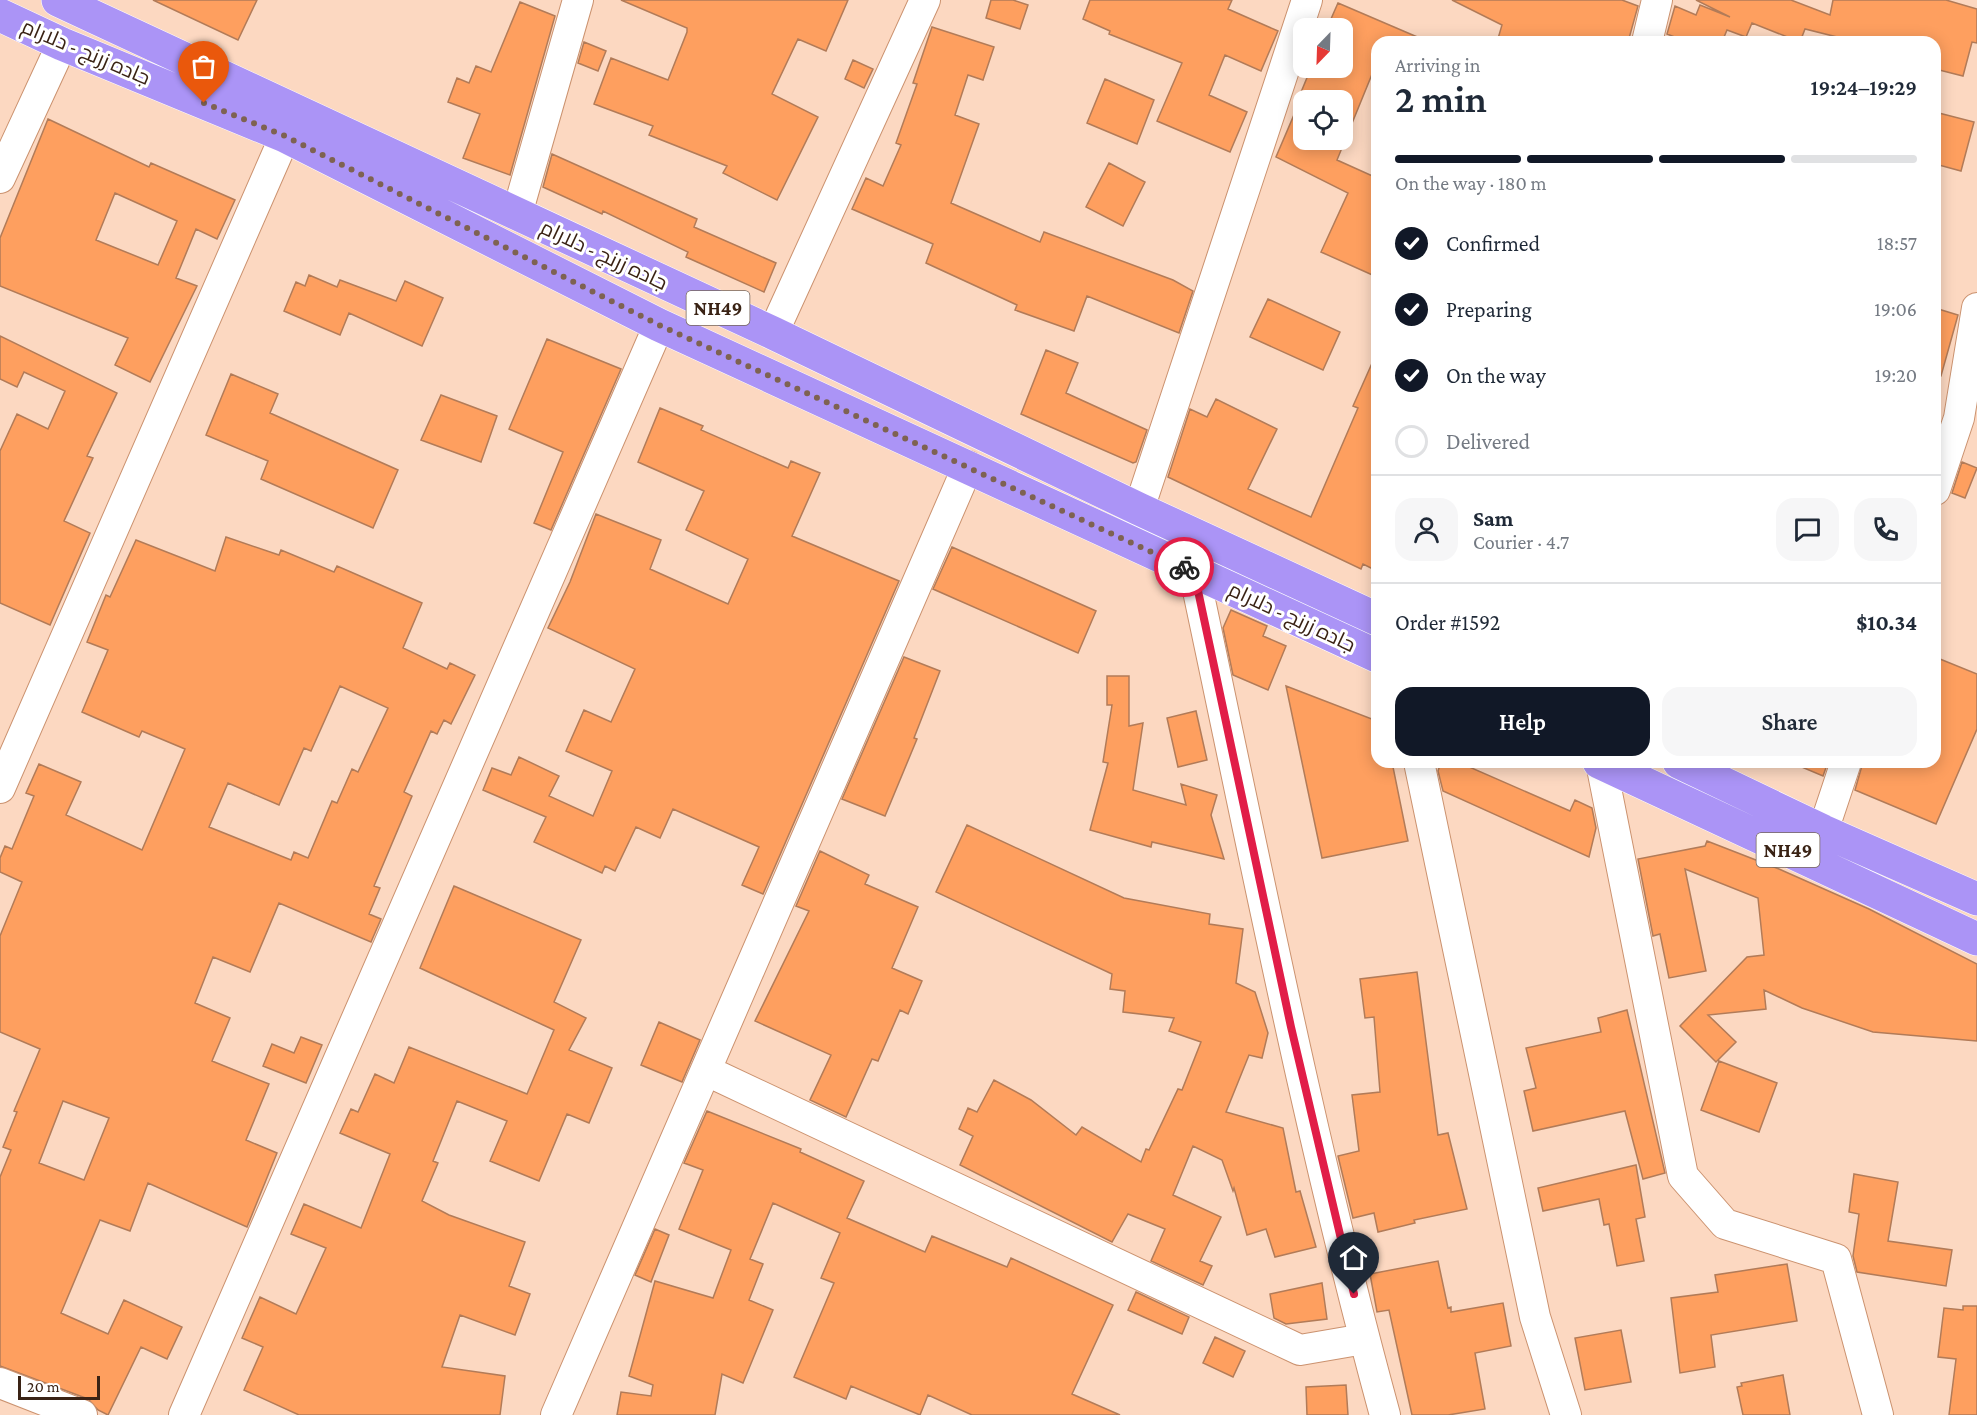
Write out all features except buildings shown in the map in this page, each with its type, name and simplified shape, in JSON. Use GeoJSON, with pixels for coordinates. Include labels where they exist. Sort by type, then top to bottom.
{"type":"FeatureCollection","features":[{"type":"Feature","properties":{"kind":"highway","name":"جاده زرنج - دلارام"},"geometry":{"type":"LineString","coordinates":[[58,0],[773,333],[1139,509],[1371,616]]}},
{"type":"Feature","properties":{"kind":"highway","name":"جاده زرنج - دلارام"},"geometry":{"type":"LineString","coordinates":[[0,15],[62,44],[285,136],[659,325],[1371,653]]}},
{"type":"Feature","properties":{"kind":"highway","name":"NH49"},"geometry":{"type":"LineString","coordinates":[[1613,768],[1977,939]]}},
{"type":"Feature","properties":{"kind":"highway","name":"NH49"},"geometry":{"type":"LineString","coordinates":[[1692,768],[1823,831],[1977,899]]}},
{"type":"Feature","properties":{"kind":"street"},"geometry":{"type":"LineString","coordinates":[[517,214],[578,0]]}},
{"type":"Feature","properties":{"kind":"street"},"geometry":{"type":"LineString","coordinates":[[773,333],[925,0]]}},
{"type":"Feature","properties":{"kind":"street"},"geometry":{"type":"LineString","coordinates":[[1139,509],[1307,0]]}},
{"type":"Feature","properties":{"kind":"street"},"geometry":{"type":"LineString","coordinates":[[1648,36],[1657,0]]}},
{"type":"Feature","properties":{"kind":"street"},"geometry":{"type":"LineString","coordinates":[[0,178],[62,44]]}},
{"type":"Feature","properties":{"kind":"street"},"geometry":{"type":"LineString","coordinates":[[0,788],[285,136]]}},
{"type":"Feature","properties":{"kind":"street"},"geometry":{"type":"LineString","coordinates":[[1941,472],[1959,418],[1977,308]]}},
{"type":"Feature","properties":{"kind":"street"},"geometry":{"type":"LineString","coordinates":[[184,1415],[659,325]]}},
{"type":"Feature","properties":{"kind":"street"},"geometry":{"type":"LineString","coordinates":[[556,1415],[968,466]]}},
{"type":"Feature","properties":{"kind":"street"},"geometry":{"type":"LineString","coordinates":[[1194,572],[1291,1027],[1364,1339],[1385,1415]]}},
{"type":"Feature","properties":{"kind":"street"},"geometry":{"type":"LineString","coordinates":[[1420,768],[1535,1317],[1566,1415]]}},
{"type":"Feature","properties":{"kind":"street"},"geometry":{"type":"LineString","coordinates":[[1601,768],[1683,1176],[1725,1224],[1836,1259],[1878,1415]]}},
{"type":"Feature","properties":{"kind":"street"},"geometry":{"type":"LineString","coordinates":[[1823,831],[1844,768]]}},
{"type":"Feature","properties":{"kind":"street"},"geometry":{"type":"LineString","coordinates":[[707,1071],[1300,1350],[1364,1339]]}},
{"type":"Feature","properties":{"kind":"street"},"geometry":{"type":"LineString","coordinates":[[0,1383],[82,1415]]}},
{"type":"Feature","properties":{"kind":"way so far"},"geometry":{"type":"LineString","coordinates":[[204,103],[285,136],[659,325],[1184,567]]}},
{"type":"Feature","properties":{"kind":"route"},"geometry":{"type":"LineString","coordinates":[[1184,567],[1194,572],[1291,1027],[1354,1294]]}}]}
